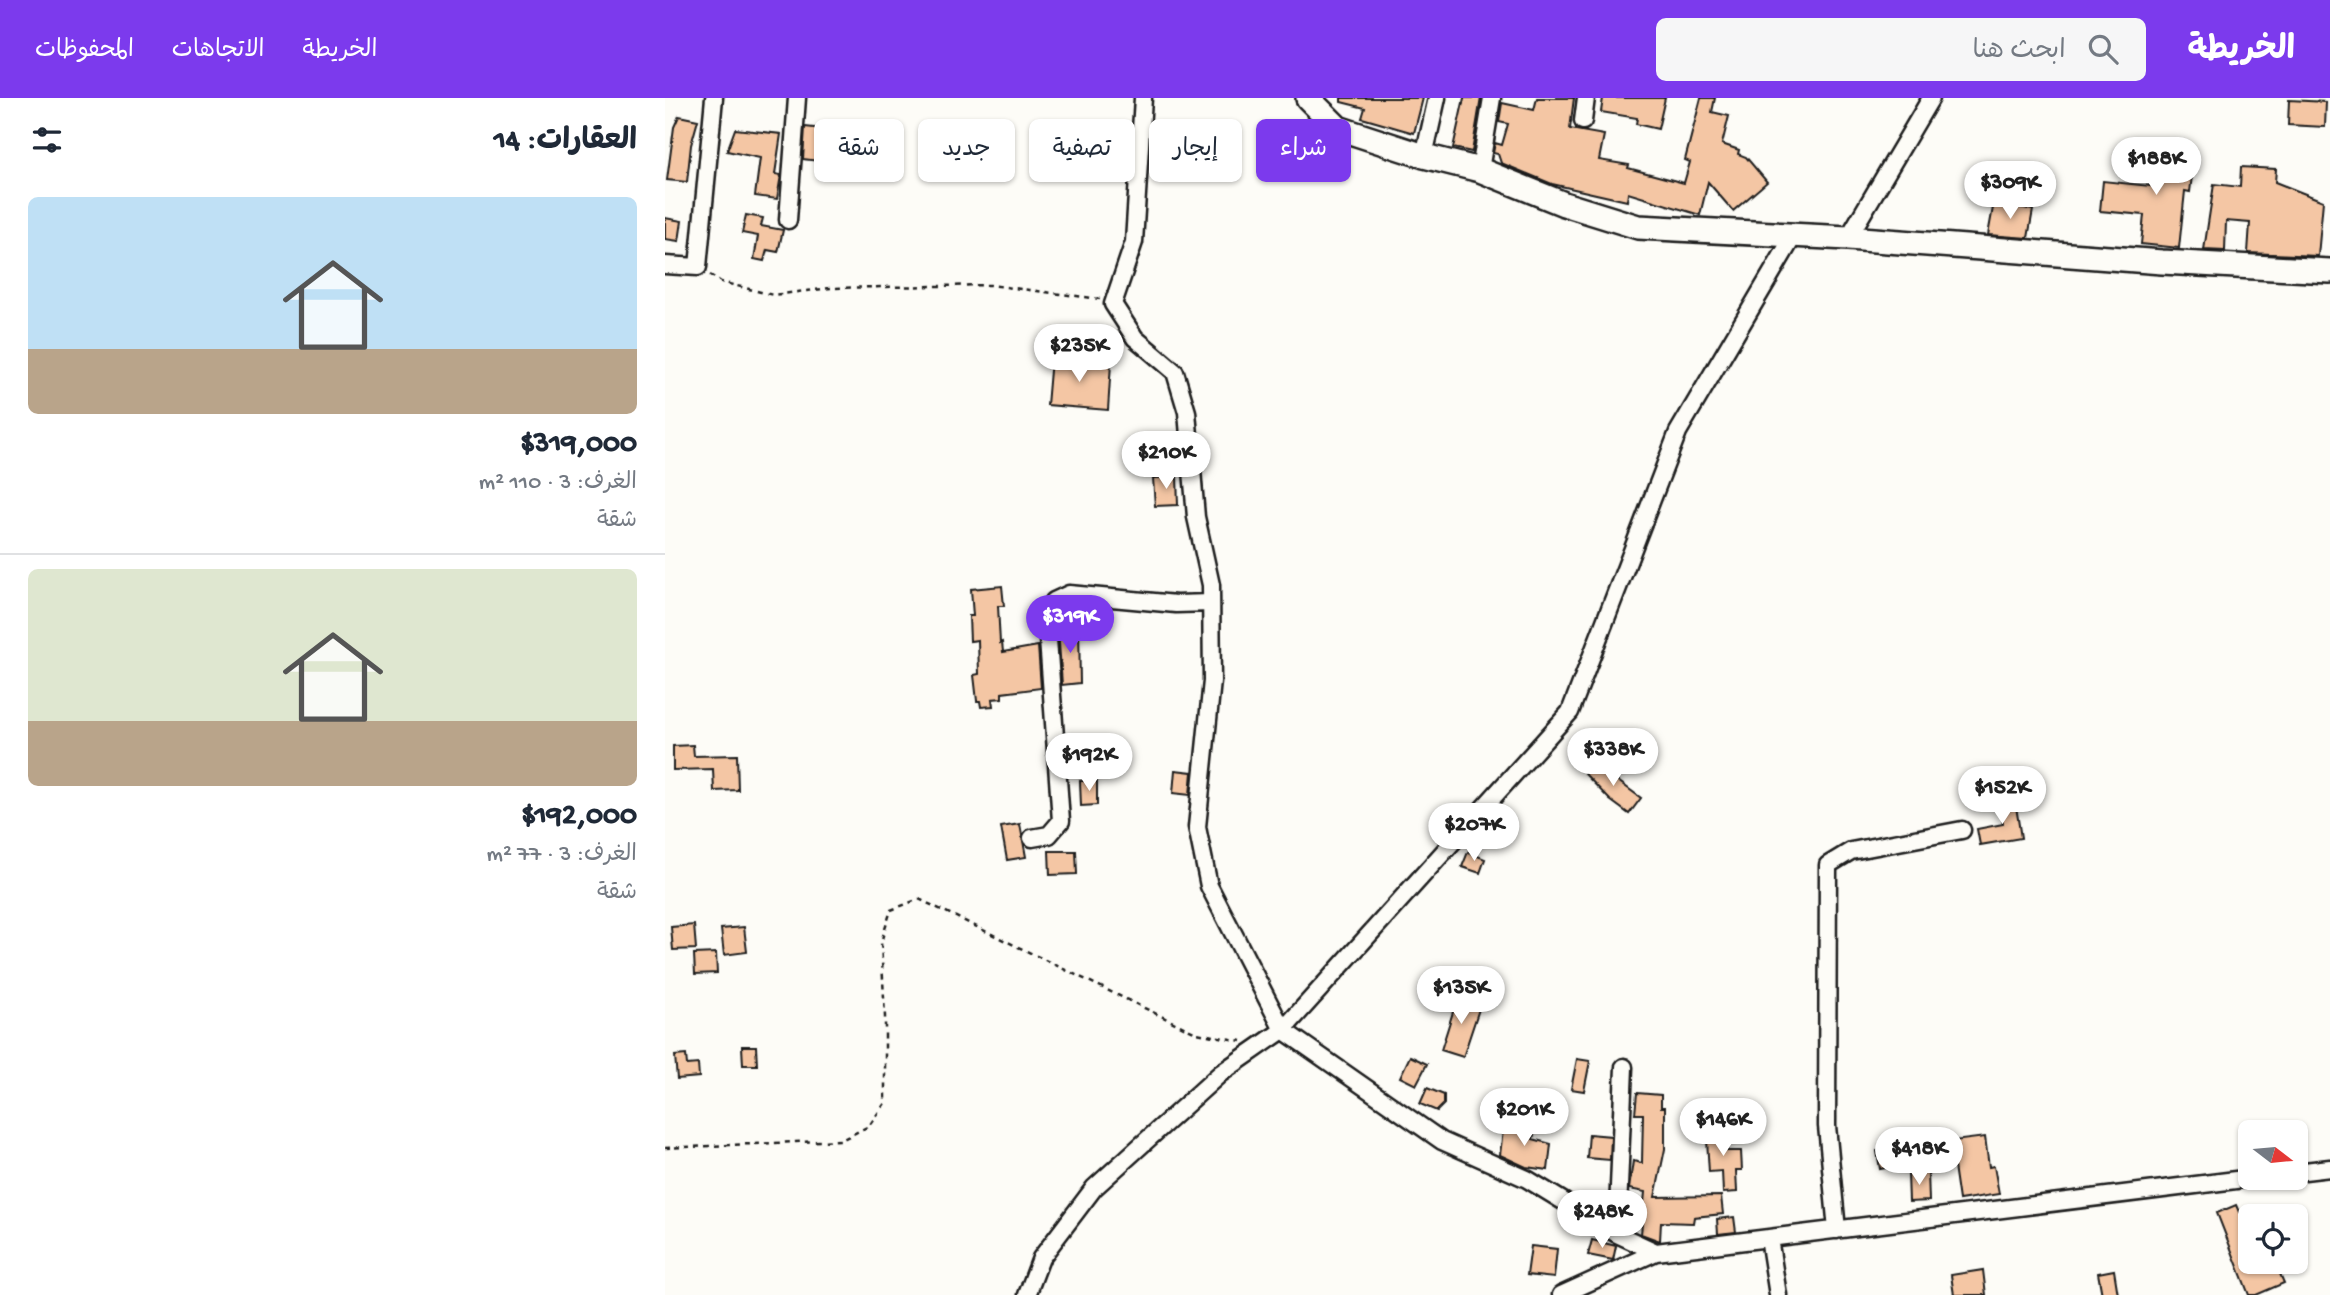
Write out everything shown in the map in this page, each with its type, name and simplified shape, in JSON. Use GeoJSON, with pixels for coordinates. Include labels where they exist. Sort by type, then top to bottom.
{"type":"FeatureCollection","features":[{"type":"Feature","properties":{"kind":"street"},"geometry":{"type":"LineString","coordinates":[[665,264],[698,267],[715,98]]}},
{"type":"Feature","properties":{"kind":"street"},"geometry":{"type":"LineString","coordinates":[[788,220],[797,98]]}},
{"type":"Feature","properties":{"kind":"street"},"geometry":{"type":"LineString","coordinates":[[1143,98],[1134,242],[1113,304],[1135,338],[1175,372],[1187,412],[1196,517],[1211,585],[1212,681],[1197,827],[1209,886],[1283,1030],[1442,1140],[1527,1179],[1617,1234],[1655,1252]]}},
{"type":"Feature","properties":{"kind":"street"},"geometry":{"type":"LineString","coordinates":[[1308,98],[1338,128],[1424,156],[1481,170],[1564,204],[1638,227],[1848,238],[2162,262],[2330,271]]}},
{"type":"Feature","properties":{"kind":"street"},"geometry":{"type":"LineString","coordinates":[[1424,156],[1437,98]]}},
{"type":"Feature","properties":{"kind":"street"},"geometry":{"type":"LineString","coordinates":[[1481,170],[1492,98]]}},
{"type":"Feature","properties":{"kind":"street"},"geometry":{"type":"LineString","coordinates":[[1583,121],[1586,98]]}},
{"type":"Feature","properties":{"kind":"street"},"geometry":{"type":"LineString","coordinates":[[1848,238],[1931,98]]}},
{"type":"Feature","properties":{"kind":"street"},"geometry":{"type":"LineString","coordinates":[[1027,1295],[1041,1258],[1094,1188],[1221,1073],[1283,1030],[1570,712],[1678,432],[1793,237]]}},
{"type":"Feature","properties":{"kind":"street"},"geometry":{"type":"LineString","coordinates":[[1032,838],[1049,835],[1061,821],[1047,625],[1054,601],[1069,594],[1176,604],[1211,603]]}},
{"type":"Feature","properties":{"kind":"street"},"geometry":{"type":"LineString","coordinates":[[1837,1230],[1826,1087],[1828,865],[1851,850],[1962,830]]}},
{"type":"Feature","properties":{"kind":"street"},"geometry":{"type":"LineString","coordinates":[[1617,1234],[1624,1067]]}},
{"type":"Feature","properties":{"kind":"street"},"geometry":{"type":"LineString","coordinates":[[2308,1171],[2330,1168]]}},
{"type":"Feature","properties":{"kind":"street"},"geometry":{"type":"LineString","coordinates":[[1561,1295],[1655,1252],[2238,1180]]}},
{"type":"Feature","properties":{"kind":"street"},"geometry":{"type":"LineString","coordinates":[[1769,1238],[1778,1295]]}},
{"type":"Feature","properties":{"kind":"path"},"geometry":{"type":"LineString","coordinates":[[698,267],[721,282],[773,295],[831,288],[990,285],[1095,297],[1113,304]]}},
{"type":"Feature","properties":{"kind":"path"},"geometry":{"type":"LineString","coordinates":[[665,1148],[841,1140],[869,1126],[885,1103],[881,942],[891,911],[919,899],[1196,1033],[1262,1044]]}},
{"type":"Feature","properties":{"kind":"building"},"geometry":{"type":"Polygon","coordinates":[[[1341,98],[1423,98],[1414,133],[1362,118],[1365,108],[1341,102],[1341,98]]]}},
{"type":"Feature","properties":{"kind":"building"},"geometry":{"type":"Polygon","coordinates":[[[1464,98],[1481,98],[1472,152],[1453,148],[1464,98]]]}},
{"type":"Feature","properties":{"kind":"building"},"geometry":{"type":"Polygon","coordinates":[[[1537,98],[1574,98],[1570,129],[1604,135],[1599,160],[1629,165],[1628,168],[1684,183],[1690,162],[1685,160],[1701,98],[1715,98],[1712,112],[1729,116],[1722,144],[1739,150],[1738,154],[1746,157],[1767,182],[1733,211],[1708,182],[1700,215],[1628,193],[1627,201],[1552,184],[1501,163],[1498,154],[1493,153],[1495,143],[1502,145],[1508,124],[1499,122],[1502,103],[1534,110],[1537,98]]]}},
{"type":"Feature","properties":{"kind":"building"},"geometry":{"type":"Polygon","coordinates":[[[1603,98],[1665,98],[1658,129],[1636,124],[1637,118],[1601,112],[1603,98]]]}},
{"type":"Feature","properties":{"kind":"building"},"geometry":{"type":"Polygon","coordinates":[[[2289,100],[2326,102],[2325,127],[2288,125],[2289,100]]]}},
{"type":"Feature","properties":{"kind":"building"},"geometry":{"type":"Polygon","coordinates":[[[679,116],[698,120],[691,145],[687,182],[667,180],[674,127],[679,116]]]}},
{"type":"Feature","properties":{"kind":"building"},"geometry":{"type":"Polygon","coordinates":[[[805,127],[814,128],[814,160],[803,159],[805,127]]]}},
{"type":"Feature","properties":{"kind":"building"},"geometry":{"type":"Polygon","coordinates":[[[735,129],[781,134],[775,174],[781,175],[777,199],[755,196],[760,158],[727,151],[735,129]]]}},
{"type":"Feature","properties":{"kind":"building"},"geometry":{"type":"Polygon","coordinates":[[[2155,146],[2195,151],[2190,192],[2185,191],[2179,248],[2141,244],[2144,215],[2100,211],[2103,181],[2150,186],[2155,146]]]}},
{"type":"Feature","properties":{"kind":"building"},"geometry":{"type":"Polygon","coordinates":[[[2241,167],[2276,169],[2275,182],[2323,201],[2318,256],[2248,253],[2250,223],[2226,221],[2225,251],[2204,250],[2214,184],[2240,187],[2241,167]]]}},
{"type":"Feature","properties":{"kind":"building"},"geometry":{"type":"Polygon","coordinates":[[[1994,202],[2033,210],[2028,238],[1988,235],[1994,202]]]}},
{"type":"Feature","properties":{"kind":"building"},"geometry":{"type":"Polygon","coordinates":[[[746,215],[763,218],[761,226],[783,230],[778,252],[767,250],[764,261],[754,259],[758,236],[742,233],[746,215]]]}},
{"type":"Feature","properties":{"kind":"building"},"geometry":{"type":"Polygon","coordinates":[[[665,218],[682,221],[679,241],[665,239],[665,218]]]}},
{"type":"Feature","properties":{"kind":"building"},"geometry":{"type":"Polygon","coordinates":[[[1051,359],[1111,363],[1108,410],[1047,405],[1051,359]]]}},
{"type":"Feature","properties":{"kind":"building"},"geometry":{"type":"Polygon","coordinates":[[[1177,477],[1178,505],[1155,506],[1153,478],[1177,477]]]}},
{"type":"Feature","properties":{"kind":"building"},"geometry":{"type":"Polygon","coordinates":[[[1002,586],[1004,606],[998,606],[1003,652],[1038,646],[1041,688],[1002,693],[1002,698],[992,699],[993,706],[981,707],[980,701],[977,701],[974,675],[979,674],[978,640],[970,641],[969,616],[973,616],[971,589],[1002,586]]]}},
{"type":"Feature","properties":{"kind":"building"},"geometry":{"type":"Polygon","coordinates":[[[1058,628],[1079,628],[1080,683],[1062,685],[1058,628]]]}},
{"type":"Feature","properties":{"kind":"building"},"geometry":{"type":"Polygon","coordinates":[[[693,745],[694,756],[737,755],[738,790],[714,791],[713,769],[673,770],[673,746],[693,745]]]}},
{"type":"Feature","properties":{"kind":"building"},"geometry":{"type":"Polygon","coordinates":[[[1598,761],[1618,781],[1641,798],[1629,814],[1610,800],[1585,774],[1598,761]]]}},
{"type":"Feature","properties":{"kind":"building"},"geometry":{"type":"Polygon","coordinates":[[[1175,770],[1192,772],[1190,795],[1173,793],[1175,770]]]}},
{"type":"Feature","properties":{"kind":"building"},"geometry":{"type":"Polygon","coordinates":[[[1080,781],[1097,781],[1097,805],[1081,806],[1080,781]]]}},
{"type":"Feature","properties":{"kind":"building"},"geometry":{"type":"Polygon","coordinates":[[[2015,800],[2021,838],[1980,845],[1977,829],[2003,824],[2000,802],[2015,800]]]}},
{"type":"Feature","properties":{"kind":"building"},"geometry":{"type":"Polygon","coordinates":[[[1020,824],[1026,857],[1007,860],[1001,827],[1020,824]]]}},
{"type":"Feature","properties":{"kind":"building"},"geometry":{"type":"Polygon","coordinates":[[[1049,851],[1076,851],[1077,874],[1050,875],[1049,851]]]}},
{"type":"Feature","properties":{"kind":"building"},"geometry":{"type":"Polygon","coordinates":[[[1468,852],[1485,859],[1480,873],[1462,867],[1468,852]]]}},
{"type":"Feature","properties":{"kind":"building"},"geometry":{"type":"Polygon","coordinates":[[[694,925],[696,949],[673,950],[671,927],[694,925]]]}},
{"type":"Feature","properties":{"kind":"building"},"geometry":{"type":"Polygon","coordinates":[[[744,927],[747,952],[724,955],[721,929],[744,927]]]}},
{"type":"Feature","properties":{"kind":"building"},"geometry":{"type":"Polygon","coordinates":[[[716,953],[717,973],[695,974],[694,954],[716,953]]]}},
{"type":"Feature","properties":{"kind":"building"},"geometry":{"type":"Polygon","coordinates":[[[1458,996],[1481,1003],[1463,1057],[1441,1050],[1458,996]]]}},
{"type":"Feature","properties":{"kind":"building"},"geometry":{"type":"Polygon","coordinates":[[[742,1046],[756,1046],[757,1065],[743,1065],[742,1046]]]}},
{"type":"Feature","properties":{"kind":"building"},"geometry":{"type":"Polygon","coordinates":[[[686,1055],[687,1065],[698,1064],[699,1077],[677,1079],[675,1056],[686,1055]]]}},
{"type":"Feature","properties":{"kind":"building"},"geometry":{"type":"Polygon","coordinates":[[[1410,1056],[1427,1064],[1416,1085],[1400,1077],[1410,1056]]]}},
{"type":"Feature","properties":{"kind":"building"},"geometry":{"type":"Polygon","coordinates":[[[1577,1059],[1590,1061],[1584,1091],[1571,1089],[1577,1059]]]}},
{"type":"Feature","properties":{"kind":"building"},"geometry":{"type":"Polygon","coordinates":[[[1427,1088],[1444,1095],[1444,1104],[1437,1111],[1420,1104],[1427,1088]]]}},
{"type":"Feature","properties":{"kind":"building"},"geometry":{"type":"Polygon","coordinates":[[[1637,1093],[1661,1095],[1661,1107],[1665,1107],[1665,1149],[1655,1197],[1721,1196],[1723,1214],[1694,1217],[1693,1223],[1661,1222],[1660,1241],[1641,1234],[1645,1192],[1629,1189],[1633,1161],[1642,1163],[1643,1114],[1635,1114],[1637,1093]]]}},
{"type":"Feature","properties":{"kind":"building"},"geometry":{"type":"Polygon","coordinates":[[[1504,1122],[1520,1124],[1519,1128],[1527,1129],[1527,1134],[1534,1135],[1533,1139],[1551,1144],[1548,1170],[1526,1167],[1500,1155],[1504,1122]]]}},
{"type":"Feature","properties":{"kind":"building"},"geometry":{"type":"Polygon","coordinates":[[[1702,1129],[1727,1129],[1727,1151],[1741,1151],[1742,1170],[1736,1170],[1737,1192],[1723,1193],[1722,1171],[1709,1172],[1707,1140],[1702,1141],[1702,1129]]]}},
{"type":"Feature","properties":{"kind":"building"},"geometry":{"type":"Polygon","coordinates":[[[1589,1134],[1611,1136],[1610,1160],[1587,1158],[1589,1134]]]}},
{"type":"Feature","properties":{"kind":"building"},"geometry":{"type":"Polygon","coordinates":[[[1985,1137],[1989,1167],[1994,1166],[1999,1194],[1959,1200],[1954,1166],[1949,1167],[1945,1142],[1985,1137]]]}},
{"type":"Feature","properties":{"kind":"building"},"geometry":{"type":"Polygon","coordinates":[[[1899,1147],[1902,1165],[1880,1169],[1877,1151],[1899,1147]]]}},
{"type":"Feature","properties":{"kind":"building"},"geometry":{"type":"Polygon","coordinates":[[[1928,1172],[1929,1201],[1909,1202],[1908,1173],[1928,1172]]]}},
{"type":"Feature","properties":{"kind":"building"},"geometry":{"type":"Polygon","coordinates":[[[2236,1205],[2238,1210],[2238,1267],[2217,1213],[2236,1205]]]}},
{"type":"Feature","properties":{"kind":"building"},"geometry":{"type":"Polygon","coordinates":[[[1734,1217],[1736,1232],[1718,1234],[1717,1219],[1734,1217]]]}},
{"type":"Feature","properties":{"kind":"building"},"geometry":{"type":"Polygon","coordinates":[[[1592,1240],[1616,1246],[1613,1260],[1588,1255],[1592,1240]]]}},
{"type":"Feature","properties":{"kind":"building"},"geometry":{"type":"Polygon","coordinates":[[[1531,1246],[1557,1249],[1554,1278],[1527,1275],[1531,1246]]]}},
{"type":"Feature","properties":{"kind":"building"},"geometry":{"type":"Polygon","coordinates":[[[1983,1270],[1986,1295],[1954,1295],[1951,1275],[1983,1270]]]}},
{"type":"Feature","properties":{"kind":"building"},"geometry":{"type":"Polygon","coordinates":[[[2114,1270],[2118,1295],[2102,1295],[2098,1273],[2114,1270]]]}},
{"type":"Feature","properties":{"kind":"building"},"geometry":{"type":"Polygon","coordinates":[[[2241,1274],[2280,1274],[2284,1283],[2256,1295],[2249,1295],[2241,1274]]]}}]}
